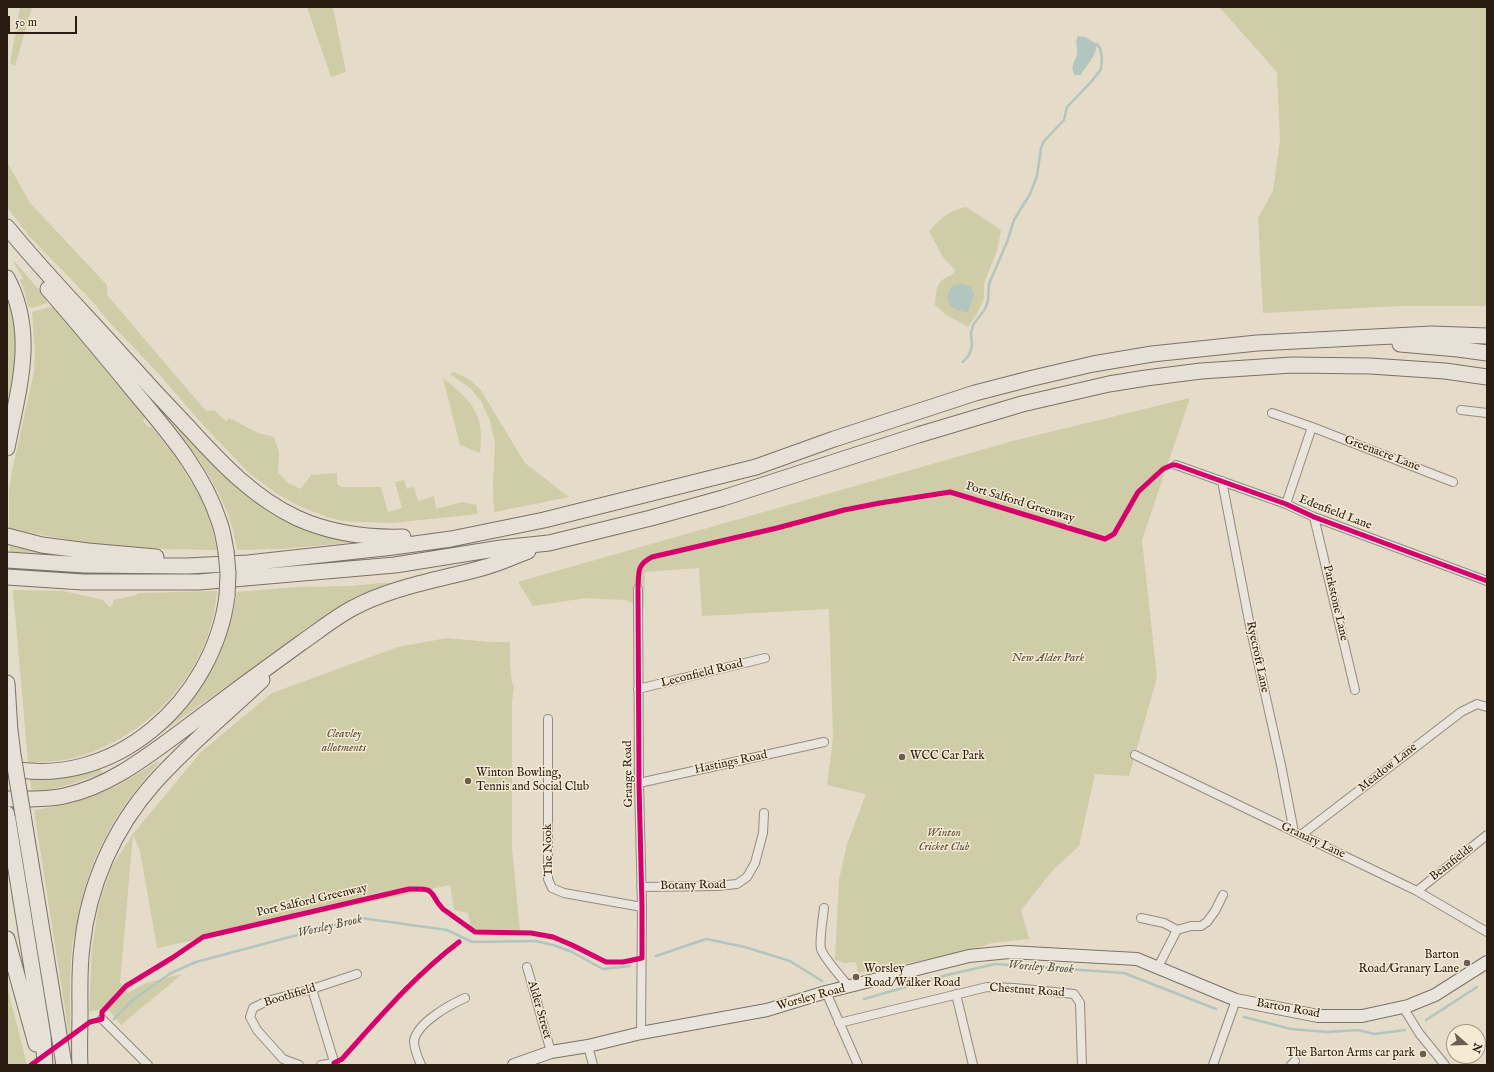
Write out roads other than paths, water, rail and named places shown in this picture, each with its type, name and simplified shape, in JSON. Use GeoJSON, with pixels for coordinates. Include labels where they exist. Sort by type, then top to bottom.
{"type":"FeatureCollection","features":[{"type":"Feature","properties":{"kind":"highway"},"geometry":{"type":"LineString","coordinates":[[10,235],[216,457],[244,483],[278,507],[296,517],[326,529],[373,537],[434,536],[470,533],[544,520],[756,467],[834,439],[975,393],[1092,364],[1152,354],[1243,344],[1432,334],[1487,336]]}},
{"type":"Feature","properties":{"kind":"highway"},"geometry":{"type":"LineString","coordinates":[[7,768],[46,772],[64,771],[77,768],[107,757],[145,735],[170,714],[200,674],[217,637],[227,596],[228,573],[226,551],[220,522],[196,473],[184,454],[10,235]]}},
{"type":"Feature","properties":{"kind":"highway"},"geometry":{"type":"LineString","coordinates":[[7,278],[16,299],[24,334],[24,353],[21,379],[7,448]]}},
{"type":"Feature","properties":{"kind":"highway"},"geometry":{"type":"LineString","coordinates":[[1305,341],[1413,344],[1487,353]]}},
{"type":"Feature","properties":{"kind":"highway"},"geometry":{"type":"LineString","coordinates":[[7,578],[83,582],[198,582],[395,565],[501,548],[549,543],[618,527],[723,498],[977,416],[1022,404],[1109,384],[1201,371],[1292,365],[1370,366],[1445,371],[1487,377]]}},
{"type":"Feature","properties":{"kind":"highway"},"geometry":{"type":"LineString","coordinates":[[7,560],[85,565],[151,566],[248,563],[393,547],[450,539],[510,526]]}},
{"type":"Feature","properties":{"kind":"highway"},"geometry":{"type":"LineString","coordinates":[[7,536],[42,545],[88,551],[248,563]]}},
{"type":"Feature","properties":{"kind":"highway"},"geometry":{"type":"LineString","coordinates":[[7,799],[36,799],[64,796],[97,785],[126,771],[246,682],[349,610],[378,596],[484,567],[549,543]]}},
{"type":"Feature","properties":{"kind":"highway"},"geometry":{"type":"LineString","coordinates":[[80,1065],[80,982],[82,947],[93,891],[111,846],[131,812],[159,777],[302,643]]}},
{"type":"Feature","properties":{"kind":"highway"},"geometry":{"type":"LineString","coordinates":[[7,683],[10,732]]}},
{"type":"Feature","properties":{"kind":"highway"},"geometry":{"type":"LineString","coordinates":[[7,711],[64,1065]]}},
{"type":"Feature","properties":{"kind":"highway"},"geometry":{"type":"LineString","coordinates":[[7,814],[43,1036],[45,1065]]}},
{"type":"Feature","properties":{"kind":"highway"},"geometry":{"type":"LineString","coordinates":[[7,939],[35,1042],[45,1065]]}},
{"type":"Feature","properties":{"kind":"main road","name":"Worsley Road"},"geometry":{"type":"LineString","coordinates":[[514,1065],[551,1052],[588,1046],[641,1033],[766,1010],[826,992],[969,956],[1009,952],[1137,959],[1157,967]]}},
{"type":"Feature","properties":{"kind":"main road","name":"Barton Road"},"geometry":{"type":"LineString","coordinates":[[1157,967],[1236,1000],[1318,1016],[1362,1016],[1403,1007],[1435,995],[1487,962]]}},
{"type":"Feature","properties":{"kind":"street"},"geometry":{"type":"LineString","coordinates":[[1461,410],[1487,413]]}},
{"type":"Feature","properties":{"kind":"street","name":"Greenacre Lane"},"geometry":{"type":"LineString","coordinates":[[1272,413],[1312,427],[1452,482]]}},
{"type":"Feature","properties":{"kind":"street"},"geometry":{"type":"LineString","coordinates":[[1286,504],[1312,427]]}},
{"type":"Feature","properties":{"kind":"street","name":"Edenfield Lane"},"geometry":{"type":"LineString","coordinates":[[1176,465],[1286,504],[1314,517],[1487,581]]}},
{"type":"Feature","properties":{"kind":"street","name":"Ryecroft Lane"},"geometry":{"type":"LineString","coordinates":[[1222,481],[1250,626],[1297,834]]}},
{"type":"Feature","properties":{"kind":"street","name":"Parkstone Lane"},"geometry":{"type":"LineString","coordinates":[[1314,517],[1355,690]]}},
{"type":"Feature","properties":{"kind":"street","name":"Grange Road"},"geometry":{"type":"LineString","coordinates":[[638,589],[638,783],[642,907],[641,1033]]}},
{"type":"Feature","properties":{"kind":"street","name":"Leconfield Road"},"geometry":{"type":"LineString","coordinates":[[638,689],[765,658]]}},
{"type":"Feature","properties":{"kind":"street","name":"Meadow Lane"},"geometry":{"type":"LineString","coordinates":[[1297,834],[1461,712],[1477,704],[1487,708]]}},
{"type":"Feature","properties":{"kind":"street","name":"The Nook"},"geometry":{"type":"LineString","coordinates":[[548,719],[548,879],[552,888],[564,893],[642,907]]}},
{"type":"Feature","properties":{"kind":"street","name":"Hastings Road"},"geometry":{"type":"LineString","coordinates":[[638,783],[824,742]]}},
{"type":"Feature","properties":{"kind":"street","name":"Granary Lane"},"geometry":{"type":"LineString","coordinates":[[1135,756],[1417,890],[1487,932]]}},
{"type":"Feature","properties":{"kind":"street","name":"Botany Road"},"geometry":{"type":"LineString","coordinates":[[641,886],[717,886],[738,884],[747,877],[756,863],[763,833],[764,813]]}},
{"type":"Feature","properties":{"kind":"street","name":"Beanfields"},"geometry":{"type":"LineString","coordinates":[[1417,890],[1487,835]]}},
{"type":"Feature","properties":{"kind":"street"},"geometry":{"type":"LineString","coordinates":[[1141,918],[1164,923],[1177,930],[1191,926],[1201,926],[1207,922],[1215,911],[1223,895]]}},
{"type":"Feature","properties":{"kind":"street"},"geometry":{"type":"LineString","coordinates":[[824,908],[820,948],[824,956],[849,987]]}},
{"type":"Feature","properties":{"kind":"street"},"geometry":{"type":"LineString","coordinates":[[1157,967],[1177,930]]}},
{"type":"Feature","properties":{"kind":"street","name":"Alder Street"},"geometry":{"type":"LineString","coordinates":[[527,967],[551,1052]]}},
{"type":"Feature","properties":{"kind":"street","name":"Boothfield"},"geometry":{"type":"LineString","coordinates":[[299,1065],[283,1058],[258,1030],[250,1017],[253,1008],[267,1001],[312,989],[358,974]]}},
{"type":"Feature","properties":{"kind":"street","name":"Chestnut Road"},"geometry":{"type":"LineString","coordinates":[[839,1023],[987,987],[1074,994],[1080,1003],[1082,1065]]}},
{"type":"Feature","properties":{"kind":"street"},"geometry":{"type":"LineString","coordinates":[[312,989],[334,1064],[321,1065]]}},
{"type":"Feature","properties":{"kind":"street"},"geometry":{"type":"LineString","coordinates":[[826,992],[858,1065]]}},
{"type":"Feature","properties":{"kind":"street"},"geometry":{"type":"LineString","coordinates":[[956,994],[974,1065]]}},
{"type":"Feature","properties":{"kind":"street"},"geometry":{"type":"LineString","coordinates":[[420,1065],[414,1043],[418,1030],[422,1025],[453,1004],[465,998]]}},
{"type":"Feature","properties":{"kind":"street"},"geometry":{"type":"LineString","coordinates":[[1215,1064],[1228,1019],[1236,1000]]}},
{"type":"Feature","properties":{"kind":"street"},"geometry":{"type":"LineString","coordinates":[[1403,1007],[1419,1033],[1445,1065]]}},
{"type":"Feature","properties":{"kind":"street"},"geometry":{"type":"LineString","coordinates":[[102,1019],[148,1065]]}},
{"type":"Feature","properties":{"kind":"street"},"geometry":{"type":"LineString","coordinates":[[588,1046],[593,1065]]}},
{"type":"Feature","properties":{"kind":"waterway"},"geometry":{"type":"LineString","coordinates":[[963,362],[969,355],[972,346],[971,333],[973,325],[985,309],[988,301],[989,284],[1007,242],[1014,220],[1030,194],[1037,176],[1041,148],[1044,141],[1064,120],[1067,107],[1091,82],[1101,69],[1102,58],[1100,48],[1097,44]]}},
{"type":"Feature","properties":{"kind":"waterway","name":"Worsley Brook"},"geometry":{"type":"LineString","coordinates":[[114,1019],[134,999],[171,973],[196,962],[361,918],[447,930],[472,942],[536,941],[570,951],[603,969],[630,966]]}},
{"type":"Feature","properties":{"kind":"waterway","name":"Worsley Brook"},"geometry":{"type":"LineString","coordinates":[[656,956],[706,939],[745,947],[790,961],[822,981]]}},
{"type":"Feature","properties":{"kind":"waterway","name":"Worsley Brook"},"geometry":{"type":"LineString","coordinates":[[864,999],[947,975],[995,964],[1124,973],[1216,1009]]}},
{"type":"Feature","properties":{"kind":"waterway","name":"Worsley Brook"},"geometry":{"type":"LineString","coordinates":[[1426,1020],[1477,987]]}},
{"type":"Feature","properties":{"kind":"waterway","name":"Worsley Brook"},"geometry":{"type":"LineString","coordinates":[[1244,1017],[1291,1029],[1327,1032],[1358,1030],[1374,1034],[1405,1030]]}},
{"type":"Feature","properties":{"kind":"place","name":"WCC Car Park"},"geometry":{"type":"Point","coordinates":[902,757]}},
{"type":"Feature","properties":{"kind":"place","name":"Winton Bowling, Tennis and Social Club"},"geometry":{"type":"Point","coordinates":[468,781]}},
{"type":"Feature","properties":{"kind":"place","name":"Barton Road/Granary Lane"},"geometry":{"type":"Point","coordinates":[1467,963]}},
{"type":"Feature","properties":{"kind":"place","name":"Worsley Road/Walker Road"},"geometry":{"type":"Point","coordinates":[856,977]}},
{"type":"Feature","properties":{"kind":"place","name":"The Barton Arms car park"},"geometry":{"type":"Point","coordinates":[1423,1054]}},
{"type":"Feature","properties":{"kind":"park label","name":"New Alder Park"},"geometry":{"type":"Point","coordinates":[1048,659]}},
{"type":"Feature","properties":{"kind":"park label","name":"Cleavley allotments"},"geometry":{"type":"Point","coordinates":[344,742]}},
{"type":"Feature","properties":{"kind":"park label","name":"Winton Cricket Club"},"geometry":{"type":"Point","coordinates":[944,841]}}]}
